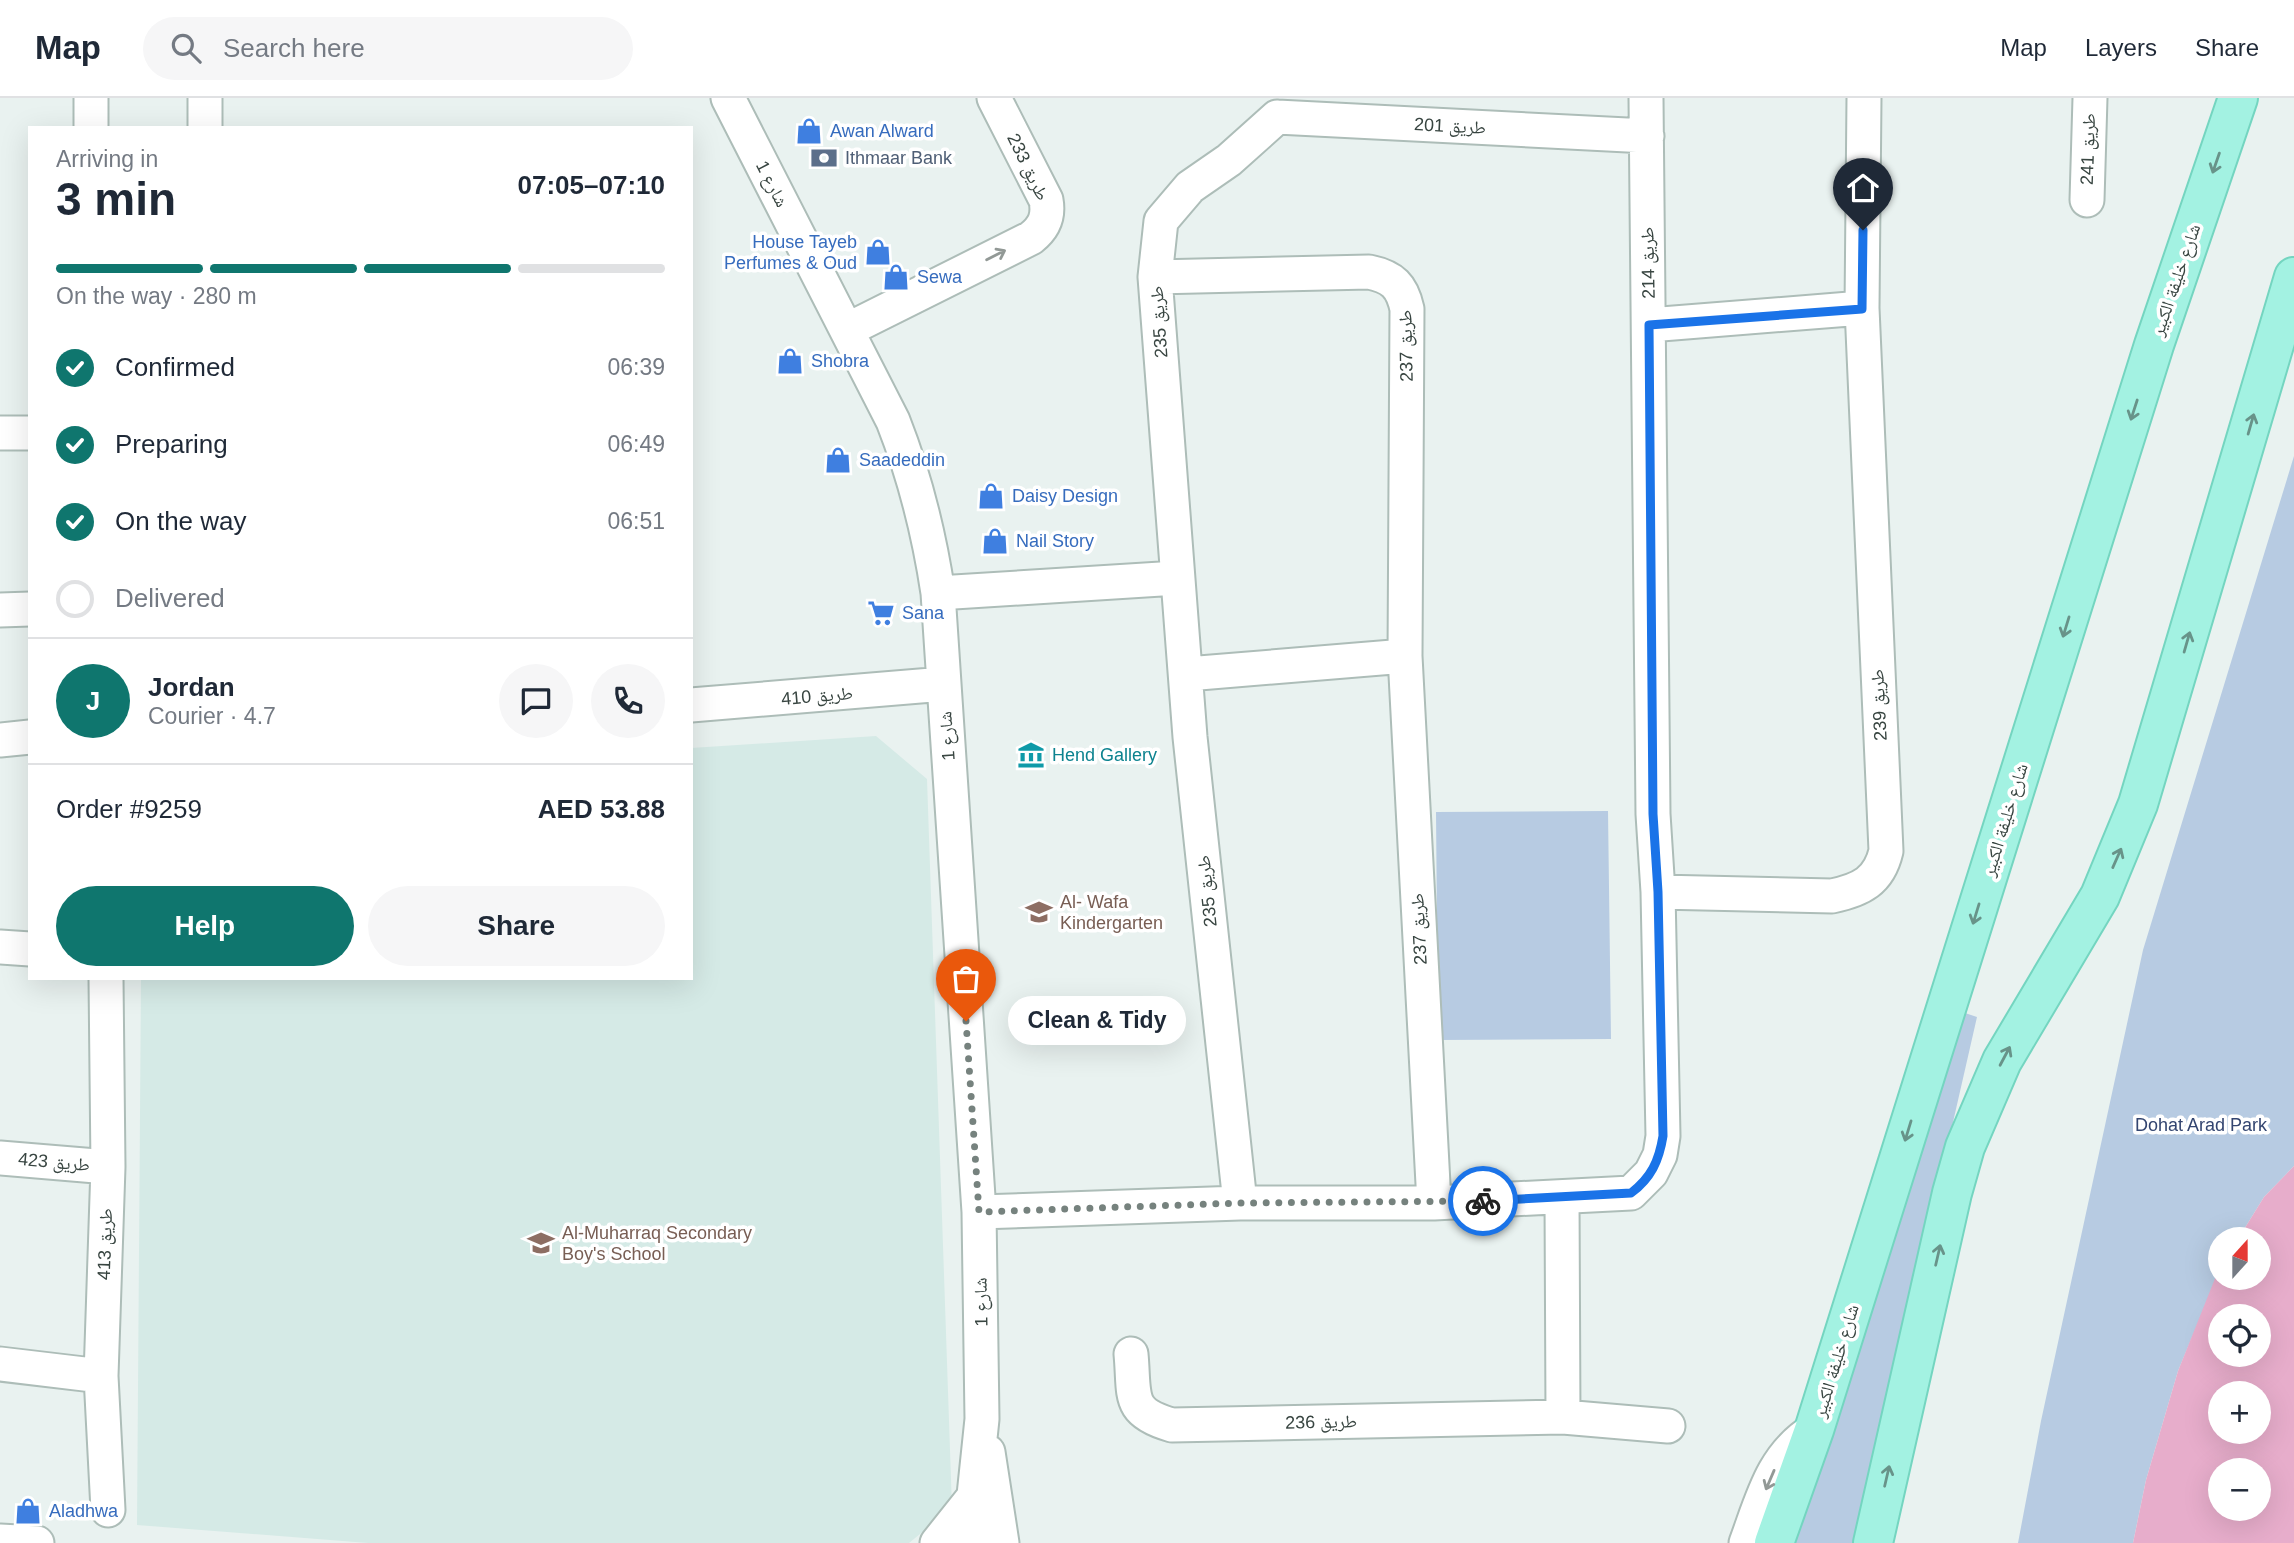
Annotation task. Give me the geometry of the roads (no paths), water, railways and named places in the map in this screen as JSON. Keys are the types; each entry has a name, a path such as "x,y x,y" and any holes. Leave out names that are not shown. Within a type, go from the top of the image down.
{"main road":[{"name":"شارع خليفة الكبير","path":"1774,1543 1814,1430 2154,345 2238,98"},
{"path":"1872,1543 1952,1193 1965,1147 2002,1061 2100,896 2138,804 2294,277"}],"street":[{"path":"91,98 91,126"},
{"path":"205,98 205,126"},
{"name":"شارع 1","path":"728,98 847,330 906,453 930,537 938,593 979,1212 982,1419 991,1518 969,1543"},
{"name":"طريق 233","path":"847,330 1031,238 1044,226 1047,217 1046,200 993,98"},
{"name":"طريق 214","path":"979,1212 1240,1203 1434,1202 1562,1197 1631,1193 1644,1183 1660,1155 1663,1136 1658,892 1653,814 1646,98"},
{"name":"طريق 239","path":"1658,892 1832,896 1855,891 1872,881 1882,867 1886,851 1862,309 1864,98"},
{"name":"طريق 241","path":"2087,200 2090,98"},
{"name":"طريق 201","path":"1270,107 1647,136"},
{"name":"طريق 235","path":"1240,1203 1190,737 1156,277 1161,221 1190,187 1229,160 1270,107"},
{"name":"طريق 237","path":"1156,277 1369,272 1386,275 1403,290 1407,309 1405,656 1434,1202"},
{"path":"1649,325 1862,309"},
{"path":"0,433 28,433"},
{"path":"938,593 1177,578"},
{"path":"0,610 28,609"},
{"path":"1187,674 1405,656"},
{"name":"طريق 410","path":"693,705 944,684"},
{"path":"0,740 28,737"},
{"path":"0,947 28,950"},
{"name":"طريق 413","path":"106,980 107,1167 101,1376 108,1510"},
{"name":"طريق 423","path":"0,1158 107,1167"},
{"path":"1562,1197 1563,1417"},
{"name":"طريق 236","path":"1131,1354 1135,1403 1148,1418 1172,1425 1563,1417 1668,1426"},
{"path":"0,1364 101,1376"},
{"path":"1746,1543 1775,1468 1794,1444 1814,1430"},
{"path":"937,1543 991,1518 1020,1543"},
{"path":"0,1541 37,1543"}],"place":[{"name":"Awan Alward","path":"809,131"},
{"name":"Ithmaar Bank","path":"824,158"},
{"name":"House Tayeb Perfumes & Oud","path":"878,252"},
{"name":"Sewa","path":"896,277"},
{"name":"Shobra","path":"790,361"},
{"name":"Saadeddin","path":"838,460"},
{"name":"Daisy Design","path":"991,496"},
{"name":"Nail Story","path":"995,541"},
{"name":"Sana","path":"881,613"},
{"name":"Hend Gallery","path":"1031,755"},
{"name":"Al- Wafa Kindergarten","path":"1039,912"},
{"name":"Clean & Tidy","path":"966,1021"},
{"name":"Al-Muharraq Secondary Boy's School","path":"541,1243"},
{"name":"Aladhwa","path":"28,1511"}],"park label":[{"name":"Dohat Arad Park","path":"2201,1125"}]}
